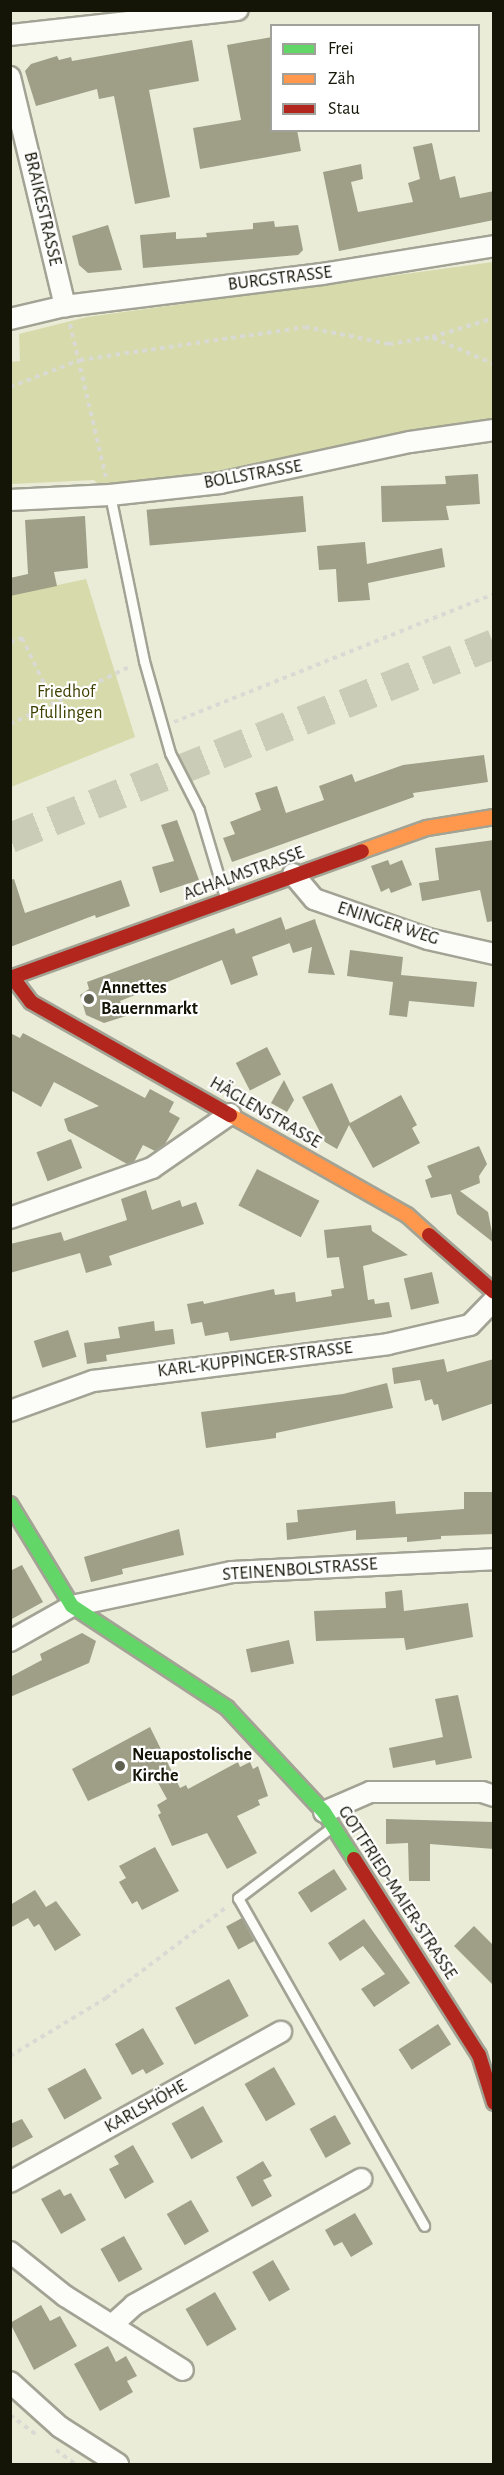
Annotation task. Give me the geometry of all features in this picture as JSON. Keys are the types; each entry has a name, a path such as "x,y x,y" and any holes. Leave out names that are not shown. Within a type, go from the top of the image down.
{"street":[{"path":"10,35 238,10"},
{"name":"BRAIKESTRASSE","path":"10,77 65,306"},
{"name":"BURGSTRASSE","path":"10,319 65,306 322,274 494,246"},
{"name":"BOLLSTRASSE","path":"10,500 110,495 248,479 410,442 494,430"},
{"name":"ACHALMSTRASSE","path":"12,978 293,874 427,828 494,817"},
{"name":"ENINGER WEG","path":"293,874 314,899 428,939 494,954"},
{"name":"HÄGLENSTRASSE","path":"12,978 31,1002 407,1215 494,1292"},
{"path":"10,1218 152,1168 230,1114"},
{"name":"KARL-KUPPINGER-STRASSE","path":"10,1411 93,1381 388,1344 470,1324 494,1300"},
{"name":"GOTTFRIED-MAIER-STRASSE","path":"10,1504 72,1606 227,1708 329,1819 479,2055 494,2103"},
{"name":"STEINENBOLSTRASSE","path":"10,1641 72,1606 232,1572 494,1559"},
{"path":"329,1819 370,1792 482,1792 494,1796"},
{"name":"KARLSHÖHE","path":"10,2182 281,2032"},
{"path":"112,2325 134,2305 361,2179"},
{"path":"14,2263 183,2370"},
{"path":"10,2382 60,2427 118,2464"}],"lane":[{"path":"110,495 144,660 176,770 188,784 212,848 226,899"},
{"path":"329,1819 238,1898 424,2226"}],"path":[{"path":"65,306 80,360 110,495"},
{"path":"10,387 80,360 305,327 388,344 432,337 494,318"},
{"path":"432,337 494,364"},
{"path":"164,727 494,594"},
{"path":"10,642 22,638 54,704"},
{"path":"10,724 144,660"},
{"path":"10,2056 106,1998 238,1898"}],"green space":[{"path":"493,262 493,430 110,495 94,480 11,484 10,362 20,361 19,334 87,317"},
{"name":"Friedhof Pfullingen","path":"86,579 135,737 11,787 11,595"}],"building":[{"path":"270,37 270,132 297,132 301,151 200,169 193,128 241,120 227,45"},
{"path":"192,40 199,81 149,90 170,197 135,204 114,96 99,99 97,89 36,106 25,71 31,64 57,56 59,60 71,57 72,61"},
{"path":"432,143 440,180 455,176 460,198 494,191 494,220 339,251 323,172 361,164 363,179 351,182 358,212 413,202 408,183 420,179 413,147"},
{"path":"274,221 275,227 298,225 303,250 298,255 143,268 140,235 176,232 176,239 207,237 206,233 253,229 253,223"},
{"path":"108,225 122,270 88,273 79,265 72,236"},
{"path":"478,474 480,504 446,506 449,520 382,522 381,486 446,484 445,476"},
{"path":"303,496 306,532 150,546 147,510"},
{"path":"85,516 88,568 54,572 57,586 10,596 10,578 28,574 25,520"},
{"path":"365,542 367,564 442,548 445,567 368,583 370,600 338,602 336,569 319,570 317,546"},
{"path":"484,755 488,782 413,793 414,797 232,862 223,838 235,834 230,822 261,810 255,793 277,786 286,813 324,800 319,786 352,774 355,782 403,765"},
{"path":"177,820 199,880 160,893 152,867 174,861 161,825"},
{"path":"494,840 494,921 487,922 480,890 422,901 419,883 439,880 435,848"},
{"path":"388,860 390,865 402,860 412,885 391,893 389,888 381,892 371,866"},
{"path":"14,879 25,913 121,880 130,906 96,918 95,915 10,947 10,880"},
{"path":"281,917 290,943 252,957 258,975 231,985 222,960 120,1001 126,1016 104,1023 86,1015 80,995 89,989 87,982 234,928 236,934"},
{"path":"315,919 335,975 308,973 312,947 293,953 285,930"},
{"path":"350,950 403,957 401,975 477,982 474,1007 409,1001 407,1017 389,1015 393,982 347,976"},
{"path":"10,1033 20,1038 23,1033 145,1098 150,1089 174,1102 169,1112 180,1118 165,1144 155,1151 143,1145 134,1162 127,1164 68,1131 64,1119 99,1106 54,1082 41,1107 10,1090"},
{"path":"267,1047 281,1075 250,1091 236,1063"},
{"path":"284,1080 294,1100 287,1112 271,1103"},
{"path":"332,1083 350,1123 401,1095 417,1125 412,1128 420,1143 373,1168 349,1125 337,1149 325,1142 302,1097"},
{"path":"71,1139 82,1168 48,1181 36,1152"},
{"path":"479,1146 487,1164 479,1176 480,1183 460,1191 488,1212 494,1243 457,1214 451,1194 431,1198 425,1180 432,1177 427,1166"},
{"path":"257,1169 319,1201 301,1237 238,1206"},
{"path":"146,1190 152,1210 180,1200 182,1207 196,1202 204,1224 109,1256 112,1265 86,1273 80,1253 10,1273 10,1244 61,1232 64,1241 127,1220 121,1199"},
{"path":"371,1225 372,1231 408,1255 363,1266 368,1300 374,1299 375,1304 389,1302 392,1317 230,1341 228,1332 205,1336 202,1322 191,1324 187,1304 203,1301 204,1304 274,1289 275,1295 295,1292 296,1302 332,1296 331,1290 344,1288 339,1257 327,1258 324,1230"},
{"path":"432,1272 439,1303 411,1310 404,1279"},
{"path":"154,1321 155,1331 173,1329 175,1344 106,1355 107,1361 87,1364 84,1343 120,1338 118,1327"},
{"path":"68,1330 77,1357 42,1368 34,1341"},
{"path":"444,1359 447,1372 494,1359 494,1403 442,1421 438,1404 434,1405 432,1399 425,1401 420,1380 394,1384 392,1368"},
{"path":"387,1383 393,1408 276,1433 276,1438 206,1448 201,1412 343,1394"},
{"path":"464,1492 494,1492 494,1534 441,1536 441,1539 407,1542 407,1537 356,1540 356,1530 287,1540 286,1523 298,1522 297,1510 395,1501 396,1514 464,1509"},
{"path":"179,1529 184,1555 122,1569 123,1574 91,1582 84,1557"},
{"path":"22,1565 43,1602 10,1620 10,1571"},
{"path":"402,1590 404,1611 468,1603 473,1637 406,1650 404,1638 316,1641 314,1611 386,1608 385,1592"},
{"path":"82,1633 96,1641 89,1663 10,1697 10,1677 42,1660 40,1654"},
{"path":"289,1640 294,1663 251,1673 246,1649"},
{"path":"458,1695 472,1758 436,1765 435,1760 393,1768 389,1748 443,1737 435,1699"},
{"path":"150,1727 180,1788 186,1785 188,1789 238,1762 240,1767 250,1762 253,1769 258,1766 268,1796 258,1800 260,1805 237,1816 257,1853 227,1869 207,1833 172,1846 158,1815 161,1813 157,1805 167,1799 152,1772 88,1801 72,1769"},
{"path":"386,1819 494,1822 494,1849 430,1844 430,1881 409,1881 408,1843 386,1844"},
{"path":"155,1847 179,1891 142,1910 137,1901 132,1904 119,1882 126,1878 119,1866"},
{"path":"334,1869 347,1889 311,1913 298,1892"},
{"path":"35,1890 46,1907 56,1901 81,1935 55,1951 39,1924 34,1927 28,1918 10,1928 10,1905"},
{"path":"242,1918 254,1941 238,1949 226,1926"},
{"path":"364,1919 410,1983 374,2007 361,1989 385,1974 363,1946 340,1961 328,1943"},
{"path":"474,1926 494,1946 494,1986 454,1946"},
{"path":"229,1979 249,2016 195,2045 175,2008"},
{"path":"438,2024 451,2044 412,2070 399,2050"},
{"path":"143,2028 164,2064 146,2074 143,2069 132,2075 115,2044"},
{"path":"274,2067 296,2104 266,2121 245,2084"},
{"path":"85,2068 102,2099 64,2119 47,2089"},
{"path":"203,2106 223,2142 191,2159 172,2123"},
{"path":"335,2115 351,2144 326,2158 310,2129"},
{"path":"22,2119 33,2137 10,2149 10,2124"},
{"path":"133,2145 154,2182 125,2199 109,2169 119,2164 114,2156"},
{"path":"263,2161 272,2176 263,2180 272,2196 252,2207 236,2177"},
{"path":"60,2189 64,2196 71,2193 86,2220 61,2234 41,2199"},
{"path":"191,2200 209,2231 185,2245 167,2214"},
{"path":"355,2213 373,2244 351,2257 342,2242 334,2246 325,2230"},
{"path":"124,2236 142,2269 119,2282 100,2249"},
{"path":"273,2260 290,2289 269,2301 252,2272"},
{"path":"215,2292 236,2329 207,2346 186,2309"},
{"path":"41,2305 50,2321 60,2316 77,2346 34,2370 10,2323"},
{"path":"108,2346 116,2362 126,2356 137,2376 127,2381 133,2392 100,2411 74,2364"}],"tunnel":[{"path":"10,838 494,644"}],"traffic: fast":[{"path":"10,1504 72,1606 227,1708 324,1812 354,1859"}],"traffic: slow":[{"path":"362,851 427,828 494,817"},
{"path":"230,1115 407,1215 429,1235"}],"traffic: jam":[{"path":"10,978 362,851"},
{"path":"13,978 31,1002 230,1115"},
{"path":"429,1235 494,1292"},
{"path":"354,1859 479,2055 494,2103"}],"place":[{"name":"Annettes Bauernmarkt","path":"89,999"},
{"name":"Neuapostolische Kirche","path":"120,1766"}]}
